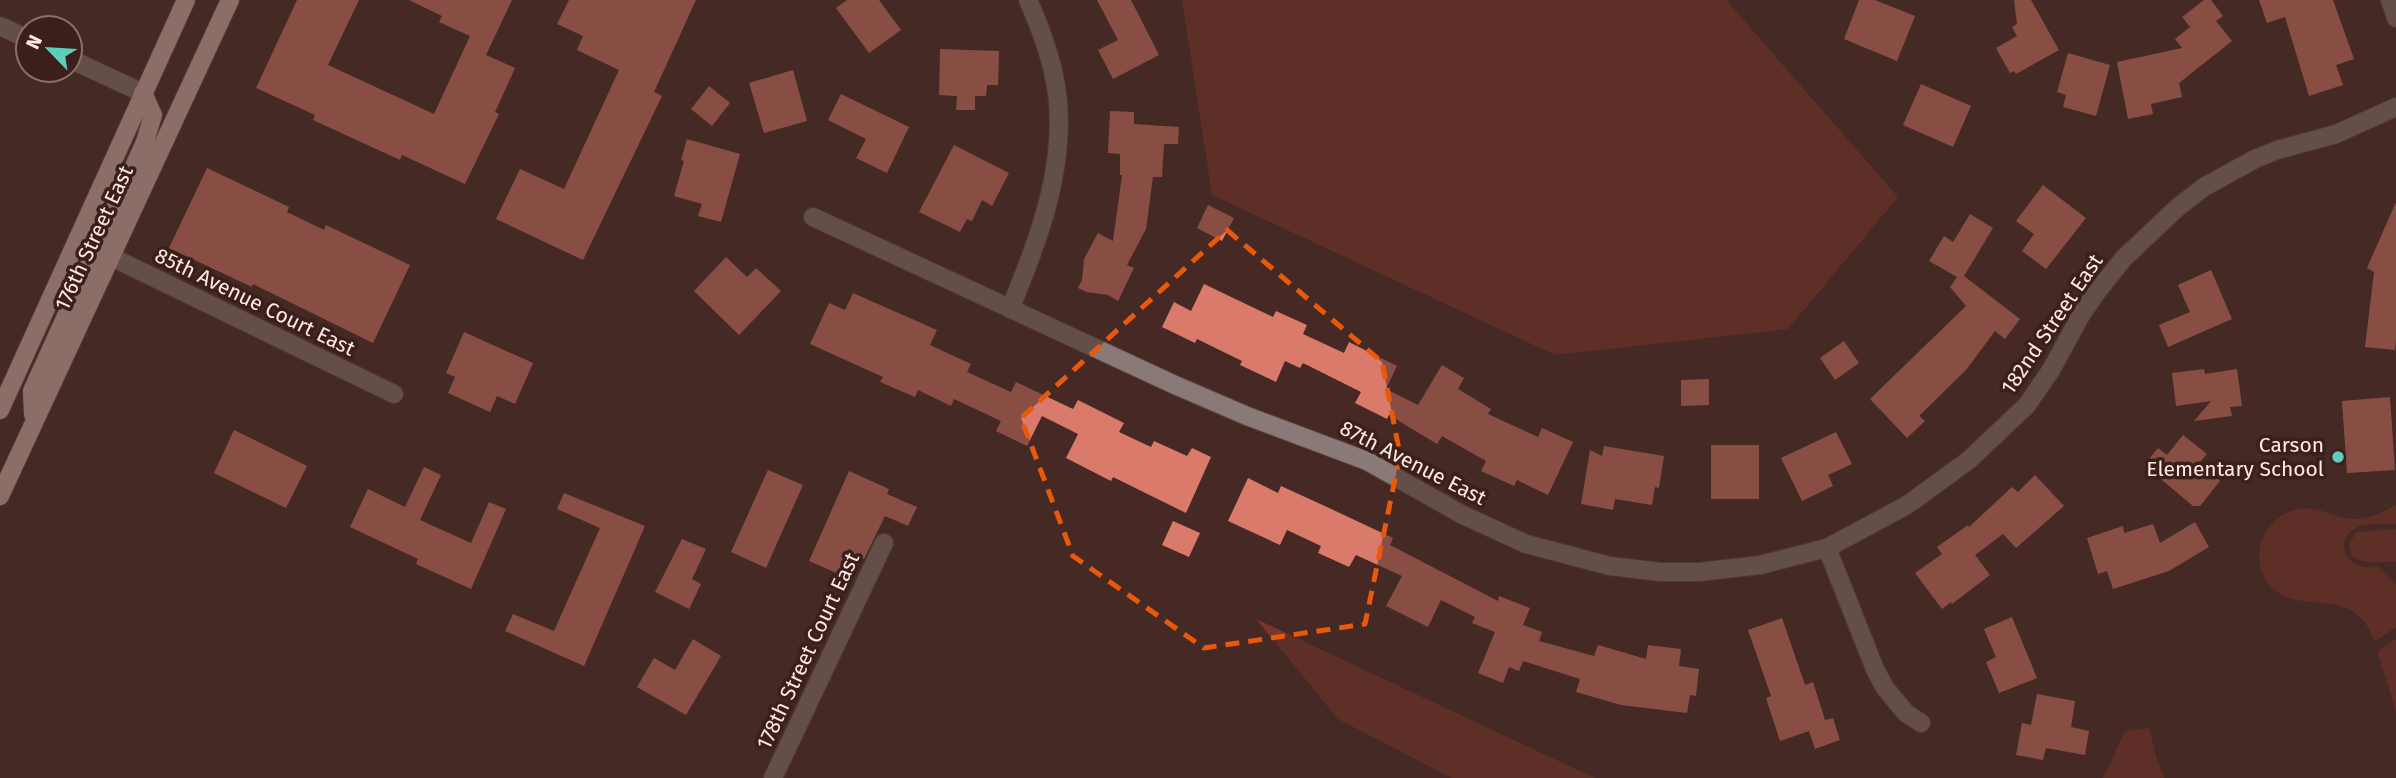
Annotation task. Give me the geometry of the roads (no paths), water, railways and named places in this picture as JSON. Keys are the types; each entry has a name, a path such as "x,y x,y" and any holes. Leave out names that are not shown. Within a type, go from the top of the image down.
{"main road":[{"name":"176th Street East","path":"0,410 186,0"},
{"name":"176th Street East","path":"0,496 103,253 230,0"},
{"path":"103,253 153,115 143,93"}],"street":[{"path":"1010,309 1036,248 1051,191 1059,128 1056,83 1044,36 1028,0"},
{"path":"2390,0 2396,18"},
{"path":"84,66 143,93"},
{"name":"182nd Street East","path":"1827,548 1907,505 1969,460 2009,424 2038,390 2096,293 2150,232 2186,201 2225,174 2255,159 2277,150 2336,134 2396,107"},
{"name":"87th Avenue East","path":"813,217 1199,395 1367,461 1490,528 1526,544 1609,566 1661,572 1699,572 1760,565 1827,548"},
{"name":"85th Avenue Court East","path":"103,253 394,394"},
{"name":"178th Street Court East","path":"773,778 884,543"},
{"path":"1827,548 1874,669 1885,688 1906,713 1921,723"}],"place":[{"name":"Carson Elementary School","path":"2338,457"}]}
